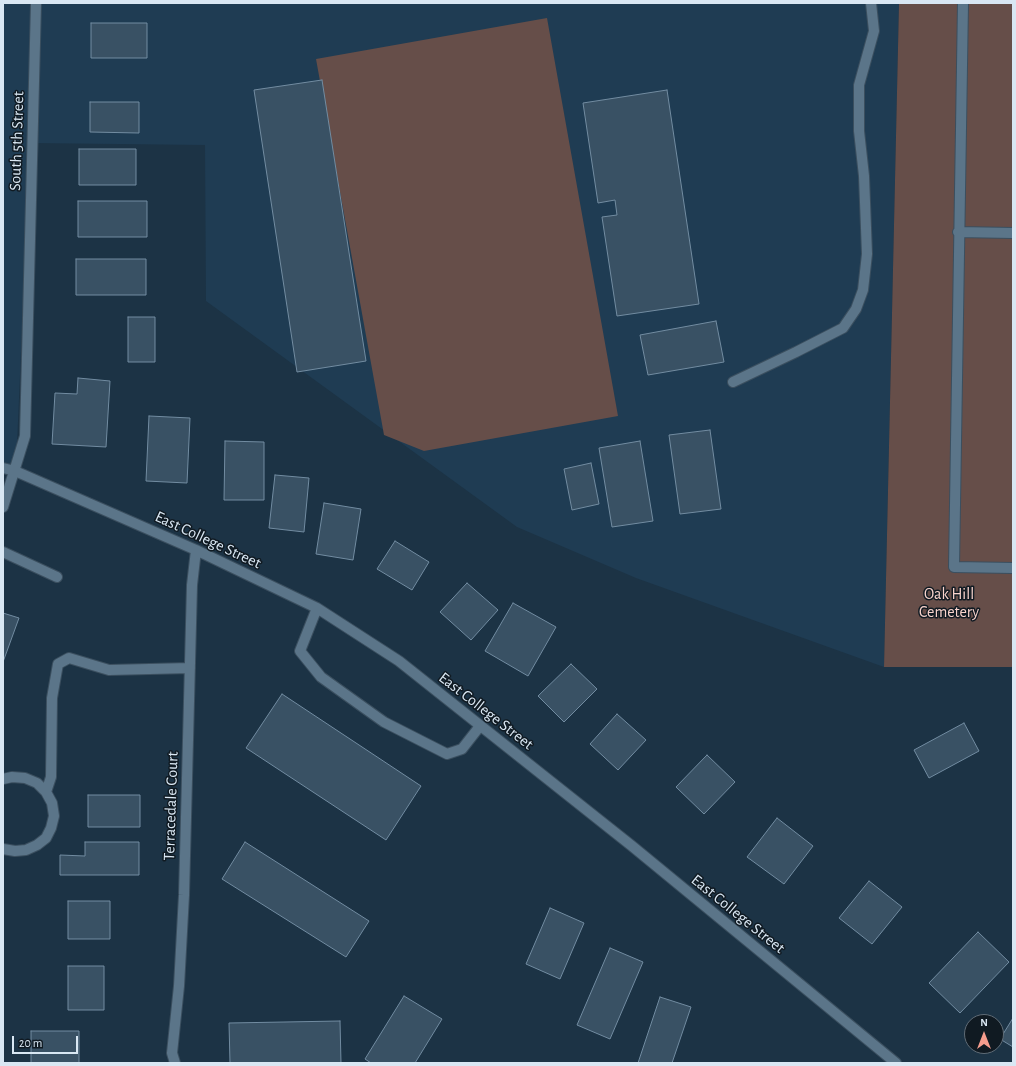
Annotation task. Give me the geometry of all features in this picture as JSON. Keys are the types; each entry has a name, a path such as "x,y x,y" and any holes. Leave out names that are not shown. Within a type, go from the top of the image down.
{"street":[{"name":"South 5th Street","path":"3,507 25,436 36,3"},
{"path":"733,382 842,328 856,309 863,290 867,254 864,176 859,131 859,85 874,31 871,3"},
{"path":"963,3 958,232 954,567 1013,568"},
{"path":"958,232 1013,233"},
{"name":"East College Street","path":"3,468 15,471 196,550 317,608 399,661 626,842 896,1063"},
{"name":"Terracedale Court","path":"174,1058 184,896 192,585 196,550"},
{"path":"3,552 57,577"},
{"path":"317,608 300,651 321,677 384,722 446,754 462,749 480,726"},
{"path":"46,792 51,777 52,698 58,664 70,658 109,670 190,668"},
{"path":"3,780 12,777 25,778 37,783 46,792 52,803 54,816 52,828 46,838 37,845 26,850 14,852 3,849"},
{"path":"166,1063 174,1058"}],"shaded area":[{"path":"3,3 899,3 884,667 636,578 517,527 206,301 205,145 30,143 16,468 3,468"}],"green space":[{"name":"Oak Hill Cemetery","path":"899,3 1013,3 1013,667 884,667"},
{"path":"547,18 618,416 424,451 384,435 316,59"}],"building":[{"path":"91,23 147,23 147,58 91,58"},
{"path":"322,80 366,361 297,372 254,90"},
{"path":"667,90 699,304 617,316 602,217 617,215 615,200 598,203 583,103"},
{"path":"90,102 139,102 139,133 90,132"},
{"path":"79,149 136,149 136,185 79,185"},
{"path":"78,201 147,201 147,237 78,237"},
{"path":"76,259 146,259 146,295 76,295"},
{"path":"128,317 155,317 155,362 128,362"},
{"path":"716,321 724,362 648,375 640,335"},
{"path":"78,378 110,381 106,447 52,444 55,393 77,394"},
{"path":"149,416 190,418 187,483 146,481"},
{"path":"710,430 721,509 680,514 669,435"},
{"path":"225,441 264,442 264,500 224,500"},
{"path":"640,441 653,521 612,527 599,448"},
{"path":"591,463 599,504 572,510 564,469"},
{"path":"275,475 309,478 304,532 269,528"},
{"path":"324,503 361,509 353,560 316,554"},
{"path":"395,541 429,562 412,590 377,569"},
{"path":"467,583 498,610 471,640 440,612"},
{"path":"513,603 556,627 528,676 485,651"},
{"path":"3,613 19,618 3,662"},
{"path":"571,664 597,689 564,722 538,696"},
{"path":"282,694 421,786 386,840 246,748"},
{"path":"617,714 646,740 618,770 590,744"},
{"path":"964,723 979,751 929,778 914,750"},
{"path":"707,755 735,782 704,814 676,787"},
{"path":"88,795 140,795 140,827 88,827"},
{"path":"777,818 813,846 784,884 747,857"},
{"path":"85,842 139,842 139,875 60,875 60,855 85,856"},
{"path":"245,842 369,921 346,957 222,879"},
{"path":"869,881 902,907 872,944 839,918"},
{"path":"68,901 110,901 110,939 68,939"},
{"path":"550,908 584,923 560,979 526,964"},
{"path":"978,932 1009,962 960,1013 929,983"},
{"path":"610,948 643,962 610,1039 577,1025"},
{"path":"68,966 104,966 104,1010 68,1010"},
{"path":"404,996 442,1019 415,1063 371,1063 365,1059"},
{"path":"660,997 691,1007 672,1063 638,1063"},
{"path":"1013,1018 1013,1047 1004,1041 1004,1033"},
{"path":"340,1021 341,1063 230,1063 229,1023"},
{"path":"31,1031 79,1031 79,1063 31,1063"}]}
